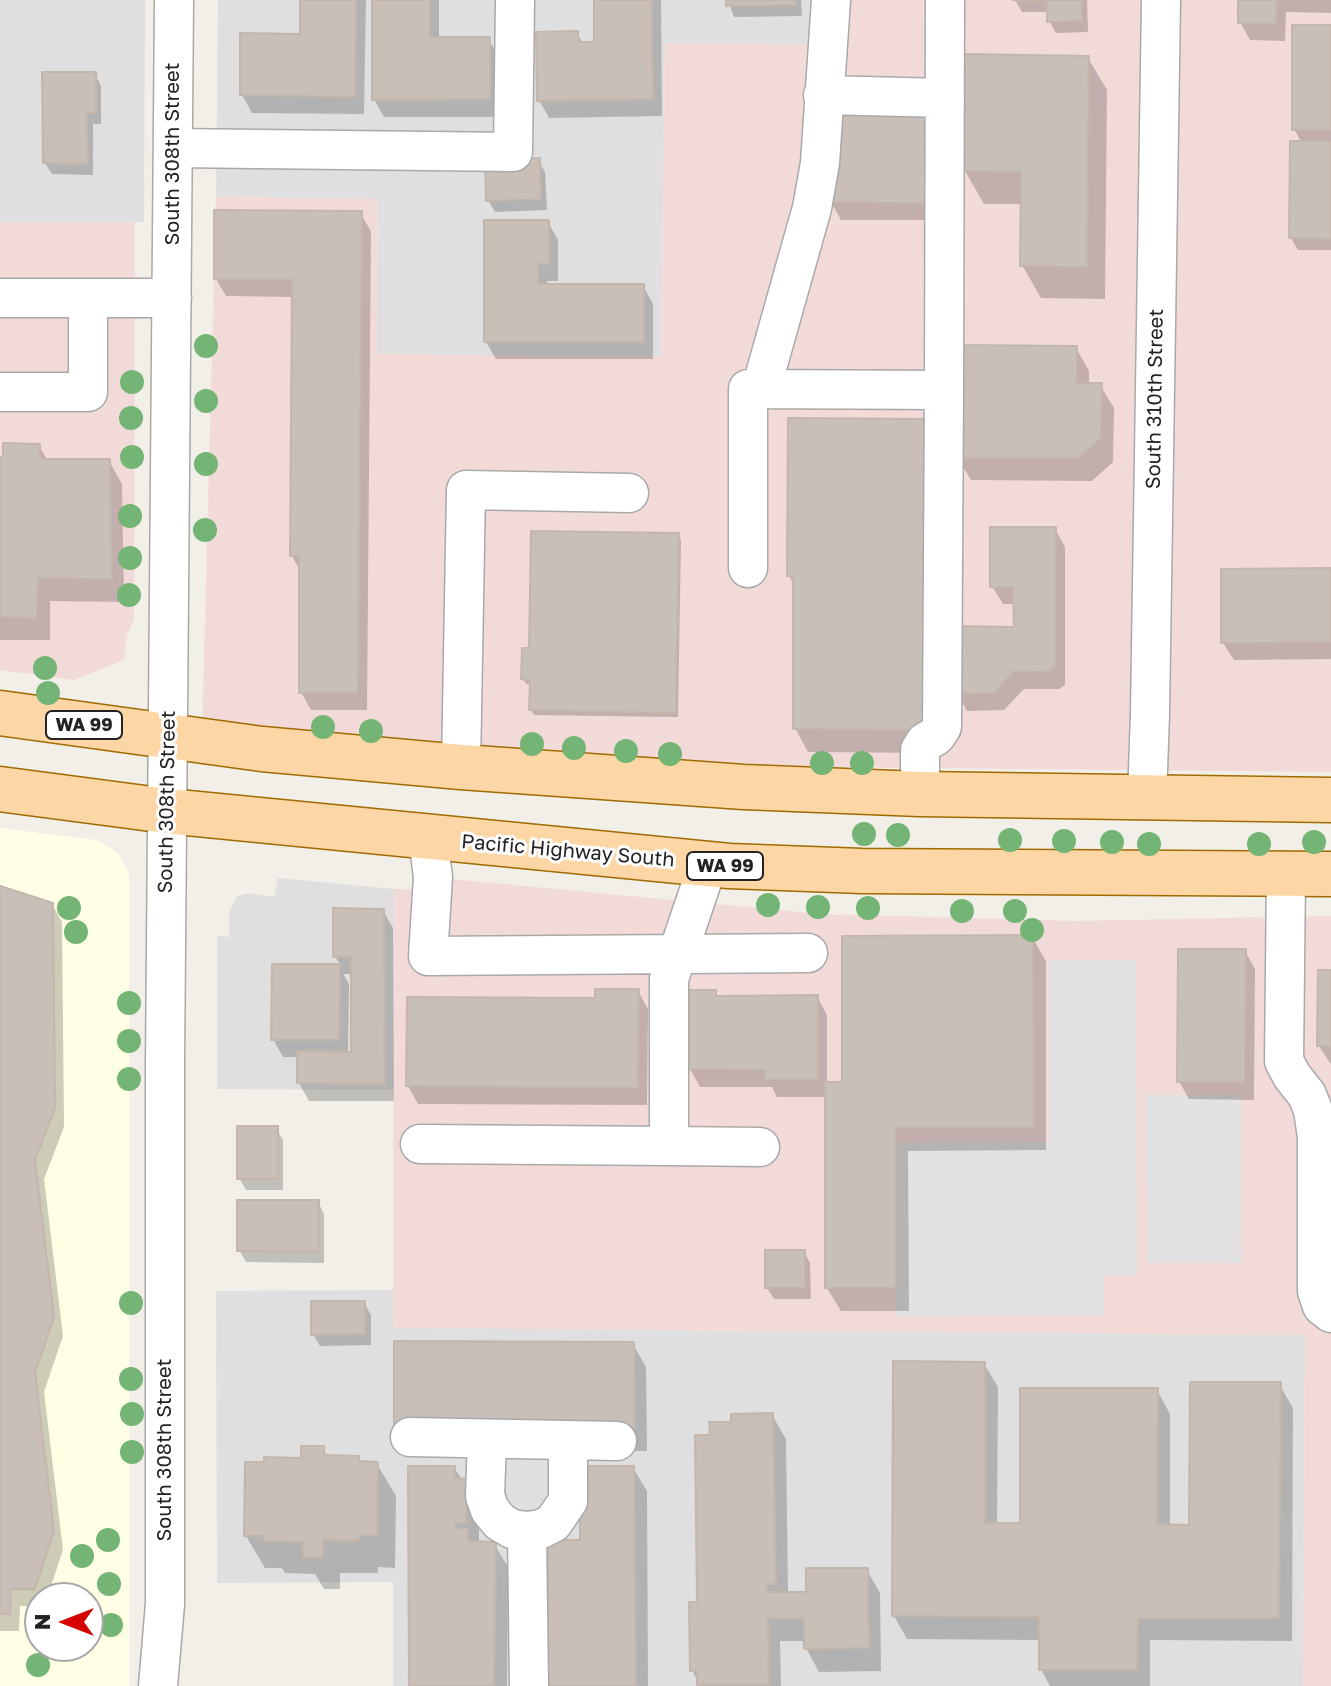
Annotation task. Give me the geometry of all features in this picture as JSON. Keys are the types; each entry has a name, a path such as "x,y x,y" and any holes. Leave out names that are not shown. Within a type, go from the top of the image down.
{"main road":[{"name":"WA 99","path":"0,713 262,749 744,787 920,794 1331,800"},
{"name":"Pacific Highway South","path":"0,789 167,811 708,864 862,871 1331,874"}],"street":[{"name":"South 308th Street","path":"158,1686 165,1604 167,736 174,0"},
{"path":"173,148 513,152 515,0"},
{"path":"761,389 812,208 820,163 831,0"},
{"path":"920,794 920,750 942,727 945,0"},
{"name":"South 310th Street","path":"1147,798 1161,0"},
{"path":"823,95 945,98"},
{"path":"0,298 172,298"},
{"path":"0,392 88,392 88,298"},
{"path":"748,568 748,389 944,390"},
{"path":"461,767 466,490 629,493"},
{"path":"428,838 433,877 428,956 808,953"},
{"path":"669,1146 669,979 708,864"},
{"path":"1286,874 1284,1055 1286,1067 1310,1102 1315,1122 1317,1291 1322,1306 1331,1313"},
{"path":"420,1144 760,1147"},
{"path":"410,1437 617,1441"},
{"path":"487,1439 485,1496 490,1510 500,1522 512,1529 527,1531 553,1523 568,1501 568,1440"},
{"path":"527,1531 529,1686"},
{"name":"South 308th Street","path":"165,1604 175,1686"}],"shaded area":[{"path":"0,0 145,0 144,222 0,222"},
{"path":"218,0 817,0 816,44 665,43 661,357 376,354 378,199 216,197"},
{"path":"817,0 1331,0 1331,772 816,767 202,736 216,197 378,199 377,354 661,356 665,43 816,44"},
{"path":"0,222 135,222 134,619 127,635 124,660 74,680 0,670"},
{"path":"0,828 96,840 118,853 129,874 129,1686 0,1686"},
{"path":"278,878 394,889 395,1090 217,1089 217,936 229,937 229,912 237,896 250,893 274,897"},
{"path":"450,879 822,914 1075,921 1331,916 1331,1686 1303,1686 1305,1335 393,1328 394,889 450,890"},
{"path":"1049,960 1136,960 1137,1275 1104,1275 1104,1315 896,1316 896,1143 1050,1142"},
{"path":"1146,1095 1241,1095 1242,1263 1147,1263"},
{"path":"393,1290 393,1328 1305,1335 1303,1686 393,1686 393,1582 217,1583 216,1291"}],"building":[{"path":"300,0 356,0 355,97 240,95 240,33 300,34"},
{"path":"372,0 430,0 430,37 490,37 490,99 372,100"},
{"path":"594,0 652,0 653,99 537,101 536,32 578,31 578,42 594,42"},
{"path":"726,0 796,0 796,5 726,6"},
{"path":"1013,0 1082,0 1082,21 1047,22 1047,1"},
{"path":"1238,0 1277,0 1276,24 1238,23"},
{"path":"1292,25 1331,25 1331,130 1292,130"},
{"path":"965,54 1089,56 1087,267 1020,266 1021,172 963,171"},
{"path":"42,72 96,72 96,113 87,113 88,164 43,163"},
{"path":"829,106 930,107 929,203 829,202"},
{"path":"1290,141 1331,141 1331,239 1289,238"},
{"path":"540,158 541,199 486,201 485,160"},
{"path":"214,210 362,211 358,693 299,693 299,556 290,556 292,279 214,279"},
{"path":"484,220 549,220 549,264 538,264 538,284 644,284 644,342 484,342"},
{"path":"956,345 1077,346 1077,383 1102,383 1101,438 1079,458 955,458"},
{"path":"788,418 925,419 923,730 793,729 793,576 787,576"},
{"path":"3,443 40,444 40,459 110,459 112,579 38,578 37,618 0,617 0,457 3,457"},
{"path":"990,527 1056,527 1056,666 1049,672 1014,671 994,693 955,694 955,626 1014,627 1013,587 990,587"},
{"path":"531,531 679,533 676,713 529,710 530,680 521,679 522,648 529,648"},
{"path":"1331,568 1331,642 1221,643 1221,569"},
{"path":"0,886 53,903 55,1108 35,1160 54,1317 35,1373 54,1531 37,1582 24,1582 24,1589 11,1589 10,1614 0,1614"},
{"path":"333,908 384,909 385,1084 297,1083 297,1051 351,1052 351,957 333,957"},
{"path":"1033,935 1034,1127 896,1128 896,1288 825,1288 825,1082 842,1082 842,936"},
{"path":"1178,949 1246,949 1245,1082 1177,1082"},
{"path":"272,964 340,964 339,1040 271,1040"},
{"path":"1318,970 1331,970 1331,1046 1317,1046"},
{"path":"595,989 639,989 638,1088 406,1086 407,997 595,998"},
{"path":"680,990 716,990 716,996 818,995 818,1079 765,1079 765,1070 688,1069 688,1026 680,1026"},
{"path":"237,1126 278,1126 278,1179 237,1179"},
{"path":"237,1200 319,1200 319,1252 237,1251"},
{"path":"765,1250 805,1250 805,1288 765,1288"},
{"path":"311,1301 365,1301 365,1334 311,1335"},
{"path":"394,1341 634,1342 635,1428 394,1427"},
{"path":"893,1361 985,1362 985,1523 1020,1523 1020,1388 1158,1388 1157,1524 1189,1525 1190,1382 1281,1382 1279,1618 1138,1618 1137,1670 1039,1670 1039,1617 892,1616"},
{"path":"773,1413 776,1584 767,1584 767,1592 806,1592 806,1568 868,1568 869,1648 804,1649 804,1618 768,1618 769,1684 697,1685 697,1671 690,1671 689,1602 697,1602 695,1435 710,1435 709,1422 731,1422 731,1414"},
{"path":"301,1446 324,1446 324,1455 359,1456 359,1461 378,1462 377,1535 360,1535 359,1541 323,1540 323,1557 303,1557 303,1542 264,1541 264,1536 244,1536 245,1462 264,1462 264,1457 301,1458"},
{"path":"408,1466 455,1466 455,1478 466,1479 466,1523 455,1523 455,1529 468,1529 468,1541 496,1542 494,1686 409,1686"},
{"path":"588,1466 634,1466 636,1686 547,1686 548,1540 580,1540 580,1483 588,1483"}]}
